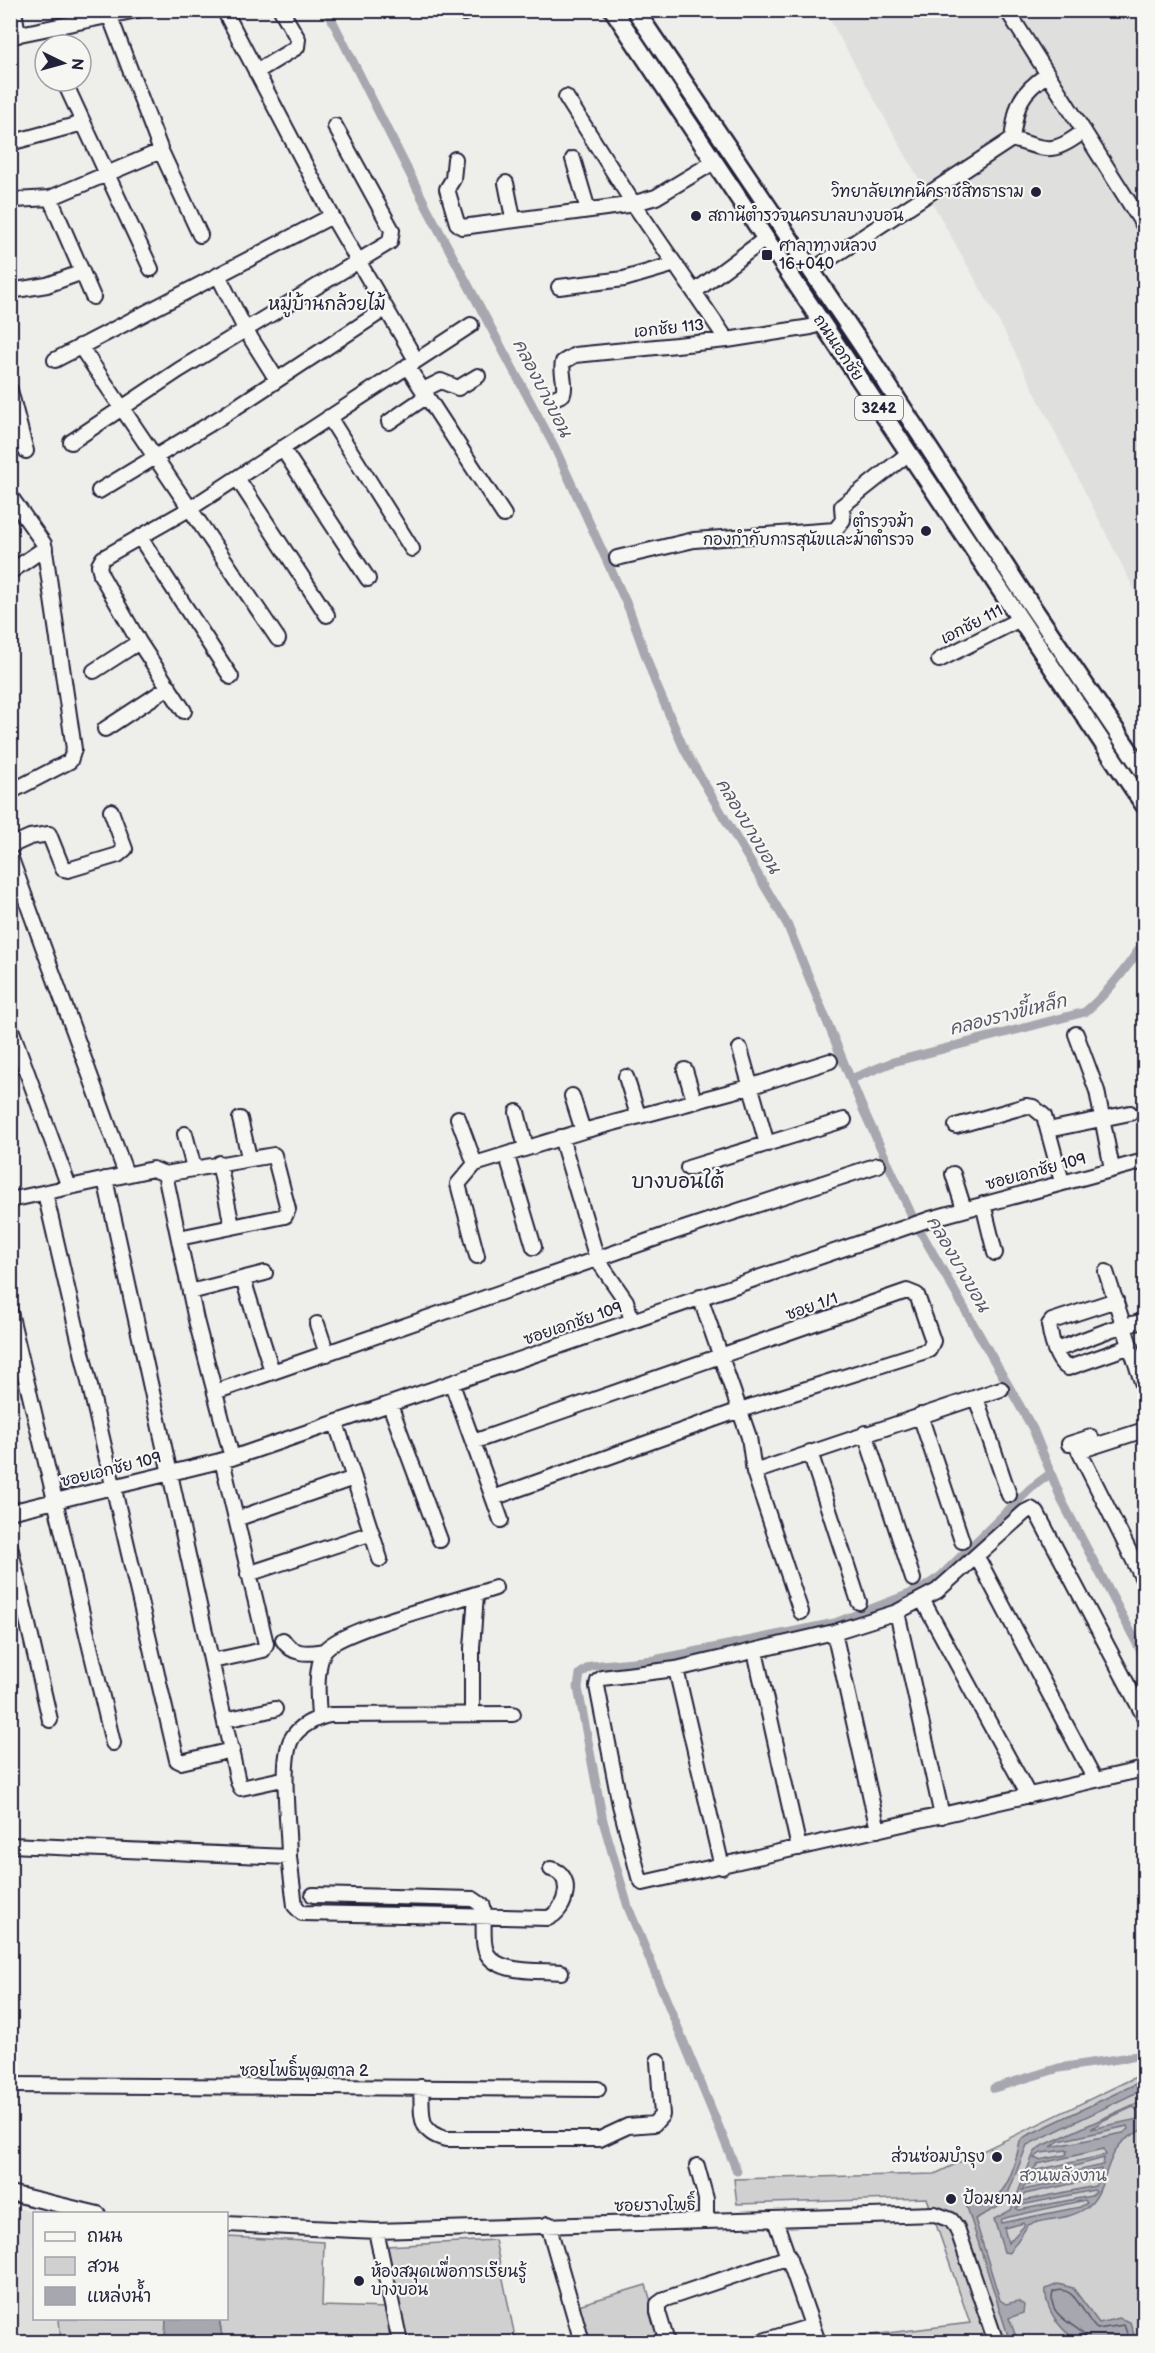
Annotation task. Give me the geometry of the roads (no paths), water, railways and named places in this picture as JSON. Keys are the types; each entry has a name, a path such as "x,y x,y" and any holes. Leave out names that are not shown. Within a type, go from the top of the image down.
{"main road":[{"name":"ถนนเอกชัย","path":"613,10 1144,805"},
{"name":"ถนนเอกชัย","path":"635,10 1144,771"}],"street":[{"path":"14,10 14,35 50,30 136,10"},
{"path":"224,10 332,216 385,309 425,393 504,515"},
{"path":"256,72 297,47 298,39 281,10"},
{"path":"1007,10 1144,226"},
{"path":"110,17 161,152 200,235"},
{"path":"1012,140 1016,109 1021,96 1048,74"},
{"path":"69,93 151,269"},
{"path":"567,97 633,203 728,340"},
{"path":"10,143 83,123"},
{"path":"71,442 246,328 390,242 392,231 335,126"},
{"path":"811,271 1012,140 1053,149 1065,146 1084,131"},
{"path":"15,200 50,198 161,152"},
{"path":"455,159 453,179 447,189 457,223 462,227 513,218 633,203 656,197 714,162"},
{"path":"573,159 588,210"},
{"path":"506,183 513,218"},
{"path":"50,198 80,273 93,297"},
{"path":"55,360 332,216"},
{"path":"694,292 765,239"},
{"path":"559,288 624,279 675,264"},
{"path":"10,291 47,285 80,273"},
{"path":"218,275 277,380"},
{"path":"99,491 155,455 218,419 385,309"},
{"name":"เอกชัย 113","path":"554,398 563,394 565,389 561,368 568,358 728,340 811,327 822,323"},
{"path":"184,711 139,642 101,574 99,565 103,558 141,539 191,508 471,325"},
{"path":"80,346 278,639"},
{"path":"389,422 441,381 458,387 478,376"},
{"path":"10,390 26,451"},
{"path":"329,417 412,549"},
{"path":"282,448 368,579"},
{"path":"617,558 708,538 835,530 843,520 842,506 909,453"},
{"path":"237,478 327,615"},
{"path":"10,496 39,534 45,548 74,756 70,761 10,792"},
{"path":"141,539 231,677"},
{"path":"10,572 45,548"},
{"name":"เอกชัย 111","path":"939,660 1020,619"},
{"path":"94,671 139,642"},
{"path":"105,729 169,687"},
{"path":"10,846 38,834 49,834 63,869 68,870 118,855 125,849 111,811"},
{"path":"10,856 126,1174"},
{"path":"10,1026 69,1187"},
{"path":"1076,1034 1091,1072 1112,1168"},
{"path":"740,1049 767,1144"},
{"path":"477,1256 458,1184 475,1164 638,1115 749,1087 830,1061"},
{"path":"685,1070 694,1100"},
{"path":"626,1077 638,1115"},
{"path":"572,1096 583,1131"},
{"path":"956,1126 1026,1106 1033,1107 1044,1116 1062,1182"},
{"path":"517,1112 526,1148"},
{"path":"1048,1130 1130,1113"},
{"path":"458,1118 475,1164"},
{"path":"240,1119 249,1157"},
{"path":"688,1168 844,1120"},
{"path":"185,1134 194,1168"},
{"path":"561,1137 597,1259 626,1300 632,1321"},
{"path":"11,1197 45,1193 153,1169 165,1174 249,1157 270,1154 276,1157 287,1213 179,1239"},
{"path":"507,1156 534,1247"},
{"name":"ซอยเอกชัย 109","path":"10,1512 227,1459 930,1219 1144,1161"},
{"path":"219,1163 232,1226"},
{"path":"215,1392 597,1259 878,1165"},
{"path":"165,1174 190,1292 215,1392 236,1519 265,1648 212,1661"},
{"path":"953,1174 964,1209"},
{"path":"105,1179 241,1788 278,1780"},
{"path":"45,1193 177,1760 181,1762 232,1750"},
{"path":"983,1204 995,1253"},
{"path":"1106,1272 1144,1388"},
{"path":"190,1292 265,1273"},
{"path":"243,1279 272,1371"},
{"name":"ซอย 1/1","path":"473,1442 913,1291 917,1295 933,1341 929,1350 740,1410"},
{"path":"700,1298 749,1437 754,1472 801,1612"},
{"path":"1116,1300 1052,1321 1049,1325 1056,1350 1062,1364 1068,1368 1131,1346"},
{"path":"10,1312 113,1743"},
{"path":"1056,1350 1144,1321"},
{"path":"317,1324 327,1354"},
{"path":"452,1384 501,1520"},
{"path":"754,1472 920,1414 1001,1389"},
{"path":"976,1398 1009,1495"},
{"path":"390,1405 440,1540"},
{"path":"493,1498 740,1410"},
{"path":"920,1414 963,1541"},
{"path":"1069,1444 1144,1421"},
{"path":"336,1423 380,1559"},
{"path":"1144,1430 1079,1450 1144,1581"},
{"path":"865,1433 913,1579"},
{"path":"810,1452 859,1602"},
{"path":"236,1519 354,1478"},
{"path":"1144,1716 1037,1513 1031,1509 1024,1512 977,1557 923,1600 897,1612 834,1632 755,1651 676,1669 602,1678 598,1681 620,1805 639,1877 643,1883 722,1867 1144,1769"},
{"path":"248,1574 372,1533"},
{"path":"10,1546 50,1720"},
{"path":"977,1557 1095,1780"},
{"path":"319,1718 318,1673 323,1652 333,1640 495,1588"},
{"path":"472,1714 472,1648 476,1595"},
{"path":"923,1600 1029,1796"},
{"path":"897,1612 942,1816"},
{"path":"834,1632 878,1830"},
{"path":"283,1640 293,1650 310,1654 323,1652"},
{"path":"755,1651 799,1848"},
{"path":"676,1669 722,1867"},
{"path":"225,1720 275,1709"},
{"path":"513,1714 330,1715 306,1725 291,1740 287,1775 289,1857 297,1911 325,1914 485,1918 554,1916 564,1900 566,1890 565,1879 560,1872 551,1869"},
{"path":"10,1845 289,1857"},
{"path":"294,1894 473,1899 483,1906 485,1949 495,1962 510,1967 561,1972"},
{"path":"313,1896 325,1914"},
{"path":"421,2087 423,2123 428,2132 435,2136 446,2139 600,2139 628,2126 654,2124 659,2121 662,2115 658,2061"},
{"name":"ซอยโพธิ์พุฒตาล 2","path":"10,2085 598,2089"},
{"path":"697,2166 706,2199 706,2221"},
{"path":"10,2193 90,2212"},
{"name":"ซอยรางโพธิ์","path":"228,2224 376,2230 943,2215 957,2228 996,2343"},
{"path":"775,2220 818,2343"},
{"path":"548,2224 582,2343"},
{"path":"376,2230 400,2343"},
{"path":"667,2343 658,2312 658,2304 665,2299 789,2258"},
{"path":"760,2343 812,2326"}],"water":[{"path":"1144,2080 1144,2089 1027,2145 1004,2204 975,2219 1000,2300 1006,2304 1018,2301 1024,2305 1023,2313 1009,2318 1018,2342 1010,2342 967,2207 979,2200 994,2197 1004,2188 1020,2141 1026,2136"},
{"path":"1137,2103 1144,2119 1144,2128 1124,2141 1113,2154 1097,2195 1086,2208 1072,2215 1028,2225 1009,2253 1004,2252 994,2219 1011,2210 1034,2153 1040,2147","holes":["1133,2107 1138,2111 1138,2119 1091,2129 1104,2120","1128,2126 1129,2129 1123,2133 1051,2147 1059,2141","1104,2149 1106,2155 1032,2171 1038,2164","1068,2150 1066,2155 1039,2160 1034,2158 1041,2153","1104,2158 1103,2165 1032,2181 1028,2179","1101,2169 1100,2175 1022,2190 1024,2186","1099,2178 1095,2186 1022,2201 1020,2199 1025,2194","1094,2190 1096,2192 1091,2196 1019,2210 1016,2208","1085,2200 1087,2203 1080,2207 1001,2223 1002,2219 1009,2217","1024,2223 1024,2226 1008,2243 1004,2228"]},
{"path":"1058,2284 1073,2288 1099,2323 1119,2318 1130,2322 1135,2338 1139,2342 1092,2343 1078,2340 1071,2335 1057,2322 1048,2306 1046,2289"},
{"path":"166,2320 219,2320 223,2342 165,2342"}],"waterway":[{"name":"คลองบางบอน","path":"327,10 426,206 554,446 629,609 655,682 685,751 787,924 862,1107 914,1220 1033,1429 1062,1501 1144,1657"},
{"name":"คลองรางขี้เหล็ก","path":"851,1079 893,1062 1085,1012 1117,979 1144,942"},
{"path":"737,2171 628,1907 603,1821 578,1688 580,1674 591,1666 654,1660 835,1623 920,1590 941,1576 1031,1488 1051,1473"},
{"path":"994,2088 1059,2068 1144,2055"}],"place":[{"name":"วิทยาลัยเทคนิคราชสิทธาราม","path":"1036,192"},
{"name":"สถานีตำรวจนครบาลบางบอน","path":"696,216"},
{"name":"ศาลาทางหลวง 16+040","path":"767,255"},
{"name":"ตำรวจม้า กองกำกับการสุนัขและม้าตำรวจ","path":"926,531"},
{"name":"ส่วนซ่อมบำรุง","path":"997,2157"},
{"name":"ป้อมยาม","path":"951,2199"},
{"name":"ห้องสมุดเพื่อการเรียนรู้ บางบอน","path":"359,2281"}],"district":[{"name":"หมู่บ้านกล้วยไม้","path":"327,304"},
{"name":"บางบอนใต้","path":"678,1182"}],"park label":[{"name":"สวนพลังงาน","path":"1063,2176"}]}
